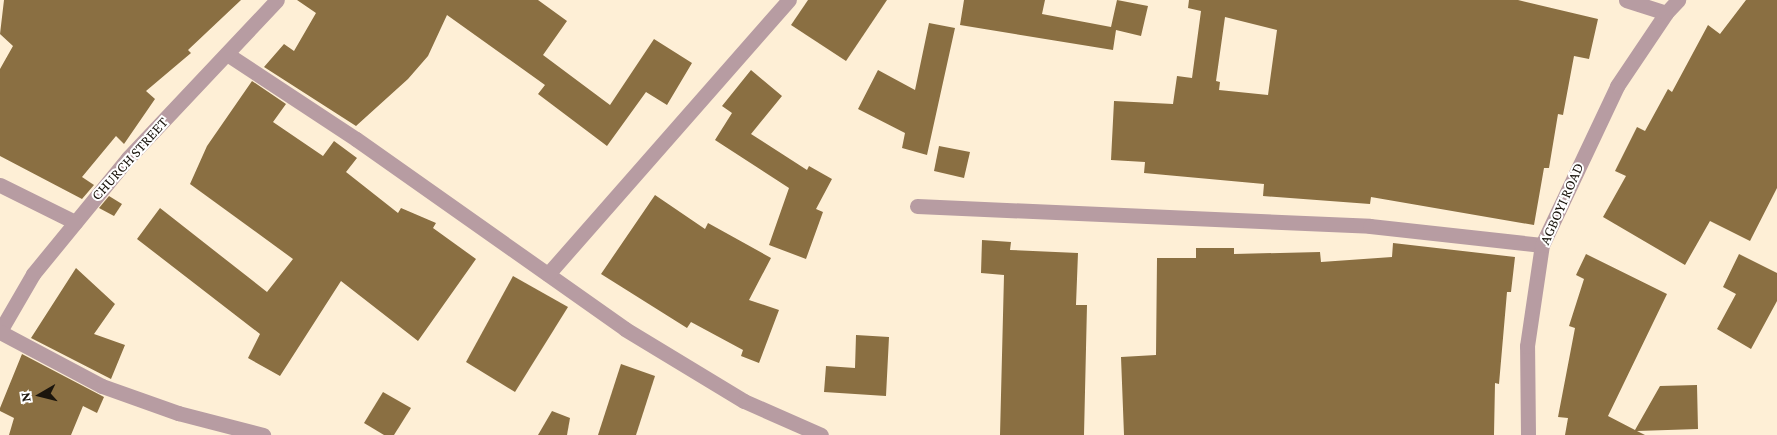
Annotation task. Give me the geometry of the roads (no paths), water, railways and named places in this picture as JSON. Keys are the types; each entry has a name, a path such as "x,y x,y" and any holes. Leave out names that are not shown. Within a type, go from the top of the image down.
{"street":[{"name":"CHURCH STREET","path":"0,332 33,274 128,158 277,0"},
{"path":"548,274 789,0"},
{"path":"1626,0 1666,12"},
{"name":"AGBOYI ROAD","path":"1528,435 1527,346 1542,244 1617,86 1666,12 1678,0"},
{"path":"227,54 625,329 744,401 821,435"},
{"path":"0,185 75,222"},
{"path":"917,206 1370,226 1542,244"},
{"path":"0,332 102,386 178,413 263,435"}]}
